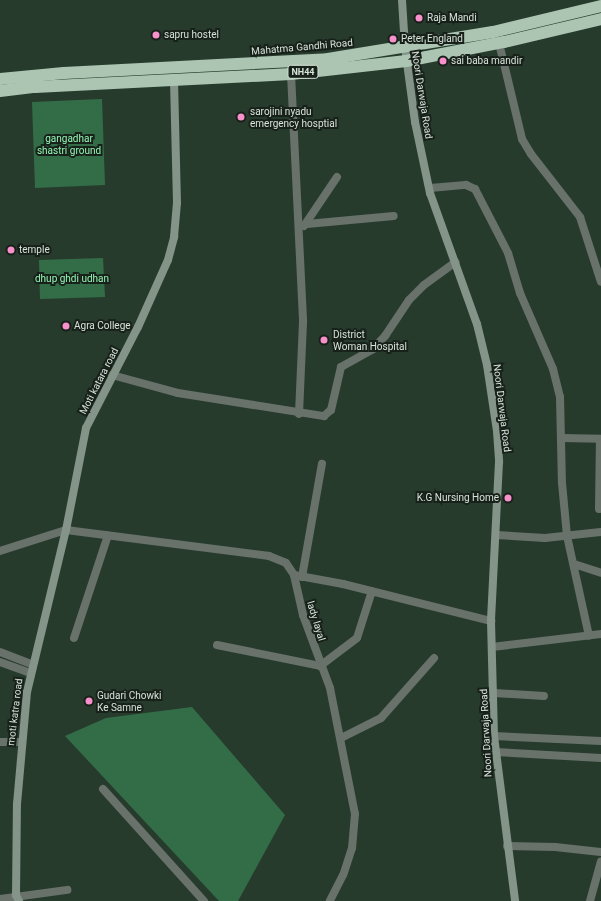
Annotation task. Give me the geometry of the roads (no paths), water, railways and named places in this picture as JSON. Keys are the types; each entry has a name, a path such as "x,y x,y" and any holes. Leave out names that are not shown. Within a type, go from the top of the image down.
{"highway":[{"name":"Mahatma Gandhi Road","path":"0,79 64,73 328,59 405,48 493,32 601,6"},
{"name":"NH44","path":"0,91 35,86 291,74 406,61 499,43 601,19"}],"street":[{"name":"Noori Darwaja Road","path":"402,0 406,61 415,122 430,188 477,324 493,403 499,462 491,621 494,693 494,752 514,901"},
{"path":"499,43 522,139 531,154 580,217 601,282"},
{"path":"291,74 300,228 303,322 299,414"},
{"name":"Moti katara road","path":"66,530 86,428 165,266 174,237 177,203 174,80"},
{"path":"308,224 337,177"},
{"path":"430,188 470,185 479,196 508,253 520,293 553,369 560,397 562,483 567,536 589,636"},
{"path":"300,228 308,224 394,216"},
{"path":"112,375 178,393 299,414 328,414 342,367 373,349 385,336 409,300 424,285 456,262"},
{"path":"562,438 600,439 599,509"},
{"path":"322,464 298,576 372,591 491,621"},
{"path":"0,551 66,530"},
{"name":"lady layal","path":"66,530 269,556 286,562 298,576 300,605 320,666 330,688 355,814 354,833 343,875 330,901"},
{"name":"moti katra road","path":"17,898 17,804 21,742 32,664 66,530"},
{"path":"496,535 545,538 601,532"},
{"path":"74,638 108,535"},
{"path":"574,564 601,573"},
{"path":"217,645 320,666 357,638 372,591"},
{"path":"492,647 601,634"},
{"path":"0,652 32,664"},
{"path":"341,738 369,726 386,714 434,658"},
{"path":"0,662 31,673"},
{"path":"494,693 544,696"},
{"path":"494,736 601,741"},
{"path":"0,742 21,742"},
{"path":"494,752 601,758"},
{"path":"103,788 204,901"},
{"path":"507,846 554,847 601,852"},
{"path":"590,901 601,861"},
{"path":"0,899 17,898 67,890"}],"place":[{"name":"Raja Mandi","path":"419,18"},
{"name":"sapru hostel","path":"156,35"},
{"name":"Peter England","path":"393,39"},
{"name":"sai baba mandir","path":"443,61"},
{"name":"sarojini nyadu emergency hosptial","path":"241,117"},
{"name":"temple","path":"11,250"},
{"name":"Agra College","path":"66,326"},
{"name":"District Woman Hospital","path":"324,340"},
{"name":"K.G Nursing Home","path":"508,498"},
{"name":"Gudari Chowki Ke Samne","path":"89,701"}],"park label":[{"name":"gangadhar shastri ground","path":"69,144"},
{"name":"dhup ghdi udhan","path":"72,279"}]}
